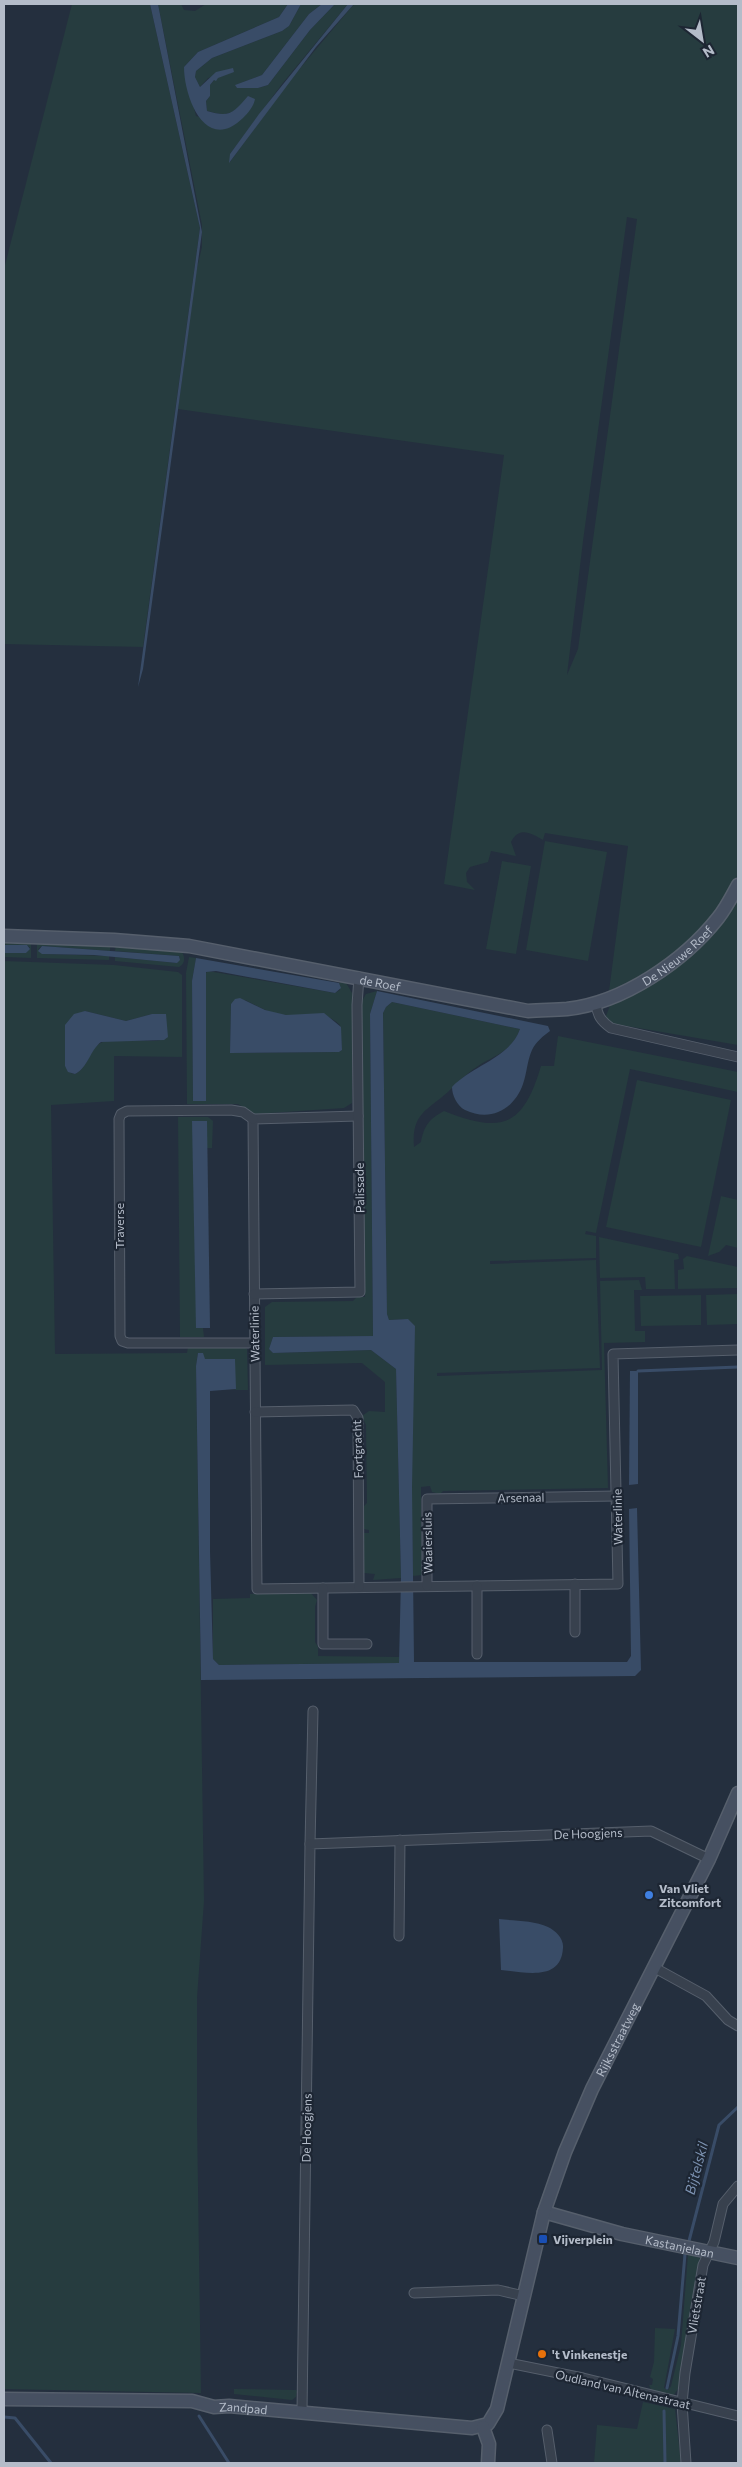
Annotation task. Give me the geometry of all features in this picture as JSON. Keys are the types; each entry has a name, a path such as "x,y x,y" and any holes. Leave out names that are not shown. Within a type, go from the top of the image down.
{"street":[{"name":"De Nieuwe Roef","path":"596,1003 630,988 666,968 693,946 719,917 738,885"},
{"name":"de Roef","path":"4,936 114,940 190,946 528,1010 568,1009 596,1003"},
{"name":"Palissade","path":"254,1294 360,1292 359,977"},
{"path":"596,1003 599,1017 611,1028 738,1057"},
{"name":"Traverse","path":"253,1119 243,1112 232,1110 127,1111 121,1114 119,1129 120,1336 122,1341 128,1343 254,1343"},
{"path":"253,1119 358,1116"},
{"name":"Waterlinie","path":"253,1119 258,1589 618,1584 613,1354 738,1350"},
{"name":"Fortgracht","path":"255,1412 353,1410 358,1418 359,1587"},
{"name":"Arsenaal","path":"426,1499 616,1496"},
{"name":"Waaiersluis","path":"426,1499 428,1586"},
{"path":"576,1584 576,1632"},
{"path":"477,1586 477,1654"},
{"path":"323,1588 323,1644 367,1644"},
{"name":"De Hoogjens","path":"302,2412 313,1711"},
{"name":"Rijksstraatweg","path":"483,2426 495,2415 544,2212 565,2152 592,2089 655,1968 738,1793"},
{"name":"De Hoogjens","path":"310,1844 651,1831 708,1859"},
{"path":"399,1936 400,1840"},
{"path":"655,1968 706,1996 728,2020 738,2026"},
{"name":"Vlietstraat","path":"686,2463 682,2403 685,2373 703,2265 714,2242 723,2204 738,2186"},
{"name":"Kastanjelaan","path":"544,2212 622,2234 738,2258"},
{"path":"414,2293 498,2290 524,2296"},
{"name":"Oudland van Altenastraat","path":"508,2363 583,2378 738,2416"},
{"name":"Zandpad","path":"4,2399 192,2401 214,2407 302,2412 462,2427 483,2426"},
{"path":"483,2426 489,2444 488,2463"},
{"path":"547,2430 552,2463"}],"green space":[{"path":"72,4 150,4 200,228 143,647 4,644 4,269"},
{"path":"158,4 181,4 184,10 195,11 206,4 288,4 279,17 198,52 184,67 196,116 231,127 246,114 238,108 227,114 207,111 206,101 210,96 210,85 215,79 234,71 208,78 200,87 195,77 196,71 212,58 282,31 289,26 301,4 322,4 309,14 262,75 236,85 237,88 258,88 268,85 310,30 335,4 348,4 282,84 230,154 230,162 291,79 354,4 738,4 738,874 728,895 701,930 685,945 649,971 609,991 628,846 545,833 543,840 530,833 521,832 511,842 516,856 491,851 488,862 470,867 466,873 467,882 475,890 444,884 504,455 178,409 196,272 202,247 202,225","holes":["627,217 637,219 578,649 567,675 583,541"]},
{"path":"545,841 607,852 588,961 526,950"},
{"path":"502,861 531,866 516,954 486,949"},
{"path":"738,896 738,1045 609,1023 606,1016 611,1003 649,984"},
{"path":"4,941 31,941 31,958 4,957 4,953 26,953 30,948 27,945 4,945"},
{"path":"37,943 110,944 110,951 42,946 38,949 44,954 109,956 109,960 37,958"},
{"path":"116,945 181,951 184,962 179,967 115,961 115,957 177,963 180,958 179,956 115,951"},
{"path":"189,957 196,958 192,981 193,1101 206,1101 205,974 208,971 335,993 340,990 339,983 345,981 352,993 352,1103 344,1108 254,1114 238,1104 187,1104 186,973","holes":["245,1000 276,1014 320,1014 333,1019 340,1025 342,1050 339,1052 230,1053 231,1004"]},
{"path":"4,961 114,965 178,972 182,975 182,1057 114,1056 114,1101 51,1105 55,1354 187,1353 188,1347 243,1347 247,1349 248,1390 234,1390 236,1389 198,1353 196,1366 204,1901 197,1998 201,2393 4,2389","holes":["85,1011 126,1021 152,1014 167,1038 152,1041 111,1040 103,1042 98,1044 80,1071 75,1074 71,1073 65,1066 66,1056"]},
{"path":"377,991 370,1014 373,1336 273,1337 269,1349 273,1353 371,1350 396,1369 401,1578 373,1580 375,1574 364,1573 364,1533 369,1533 369,1530 364,1529 364,1506 367,1503 366,1425 362,1416 369,1411 385,1412 385,1382 362,1363 265,1365 265,1307 272,1302 353,1301 357,1297 365,1297 362,1001 366,994"},
{"path":"392,1002 520,1029 509,1046 473,1070 423,1112 416,1126 414,1147 421,1142 428,1124 434,1117 444,1111 481,1122 495,1123 508,1120 518,1113 534,1086 541,1066 554,1066 558,1036 738,1072 738,1092 630,1069 596,1233 586,1231 585,1234 596,1236 596,1258 490,1261 490,1264 596,1260 600,1368 437,1373 437,1376 602,1370 600,1281 639,1280 642,1290 634,1290 635,1331 645,1331 645,1342 604,1343 608,1488 443,1491 440,1494 432,1492 430,1486 421,1487 422,1575 413,1576 408,1319 389,1320 387,1314 383,1013"},
{"path":"637,1080 731,1100 701,1247 606,1227"},
{"path":"178,1117 208,1117 213,1121 212,1148 207,1148 207,1121 197,1328 203,1328 204,1337 180,1337"},
{"path":"721,1196 738,1200 738,1248 726,1245 719,1252 708,1256"},
{"path":"599,1237 678,1254 679,1259 674,1260 675,1289 646,1289 645,1277 600,1278"},
{"path":"687,1256 738,1267 738,1288 678,1289 678,1270 684,1269 683,1259"},
{"path":"738,1294 738,1324 707,1325 706,1295"},
{"path":"701,1295 701,1325 641,1326 640,1296"},
{"path":"310,1592 317,1600 315,1607 315,1642 318,1647 318,1656 399,1657 399,1663 219,1665 213,1659 213,1599 250,1598 250,1594"},
{"path":"688,2254 700,2258 678,2389 673,2396 652,2392 649,2385 652,2385 653,2379 650,2377 654,2362 655,2328 675,2329 664,2388 668,2390 671,2386 681,2345"},
{"path":"234,2389 297,2391 296,2397 292,2400 234,2394"},
{"path":"643,2402 675,2409 681,2463 594,2463 597,2425 637,2429"}],"water":[{"path":"150,4 158,4 202,232 143,669 138,687 200,228"},
{"path":"288,4 301,4 289,26 282,31 212,58 196,71 195,77 200,87 216,72 233,68 234,72 218,78 216,81 214,80 210,85 210,96 206,101 207,111 226,114 234,110 248,96 255,99 247,114 230,127 218,130 208,126 200,118 193,106 185,80 184,67 198,52 279,17"},
{"path":"322,4 335,4 310,30 268,85 258,88 237,88 235,85 262,75 309,14"},
{"path":"348,4 354,4 316,47 229,163 230,154 259,114"},
{"path":"4,945 27,945 30,949 26,953 4,953"},
{"path":"42,946 179,956 180,960 177,963 94,955 42,954 38,951"},
{"path":"196,958 339,983 341,988 335,993 216,971 206,972 206,1101 193,1101 192,981"},
{"path":"377,991 548,1026 550,1031 540,1039 532,1050 523,1084 514,1101 500,1111 483,1115 462,1108 456,1100 452,1087 500,1054 515,1039 520,1029 392,1002 383,1013 387,1314 389,1320 408,1319 415,1326 412,1487 414,1662 627,1662 631,1656 629,1509 637,1508 641,1670 635,1676 201,1680 196,1366 198,1353 203,1353 205,1359 235,1359 236,1389 210,1391 210,1551 213,1659 219,1665 399,1663 401,1578 396,1369 371,1350 273,1353 269,1349 273,1337 373,1336 370,1014"},
{"path":"240,998 265,1010 286,1015 324,1013 341,1027 342,1050 339,1052 230,1053 231,1004 235,999"},
{"path":"85,1011 126,1021 152,1014 166,1014 168,1037 164,1040 101,1042 97,1045 83,1068 75,1074 68,1072 65,1066 65,1025 74,1014"},
{"path":"192,1121 207,1121 210,1328 196,1328"},
{"path":"630,1371 638,1371 638,1484 629,1485"},
{"path":"499,1919 537,1923 554,1931 561,1938 563,1945 561,1959 556,1966 549,1970 531,1973 501,1970"}],"waterway":[{"path":"638,1371 738,1367"},
{"name":"Bijtelskil","path":"689,2241 719,2125 738,2107"},
{"name":"Bijtelskil","path":"667,2388 678,2336 685,2254"},
{"name":"Bijtelskil","path":"664,2411 665,2463"},
{"path":"199,2416 229,2463"},
{"path":"4,2417 15,2418 51,2463"}],"place":[{"name":"Van Vliet Zitcomfort","path":"649,1895"},
{"name":"Vijverplein","path":"543,2239"},
{"name":"'t Vinkenestje","path":"542,2354"}]}
